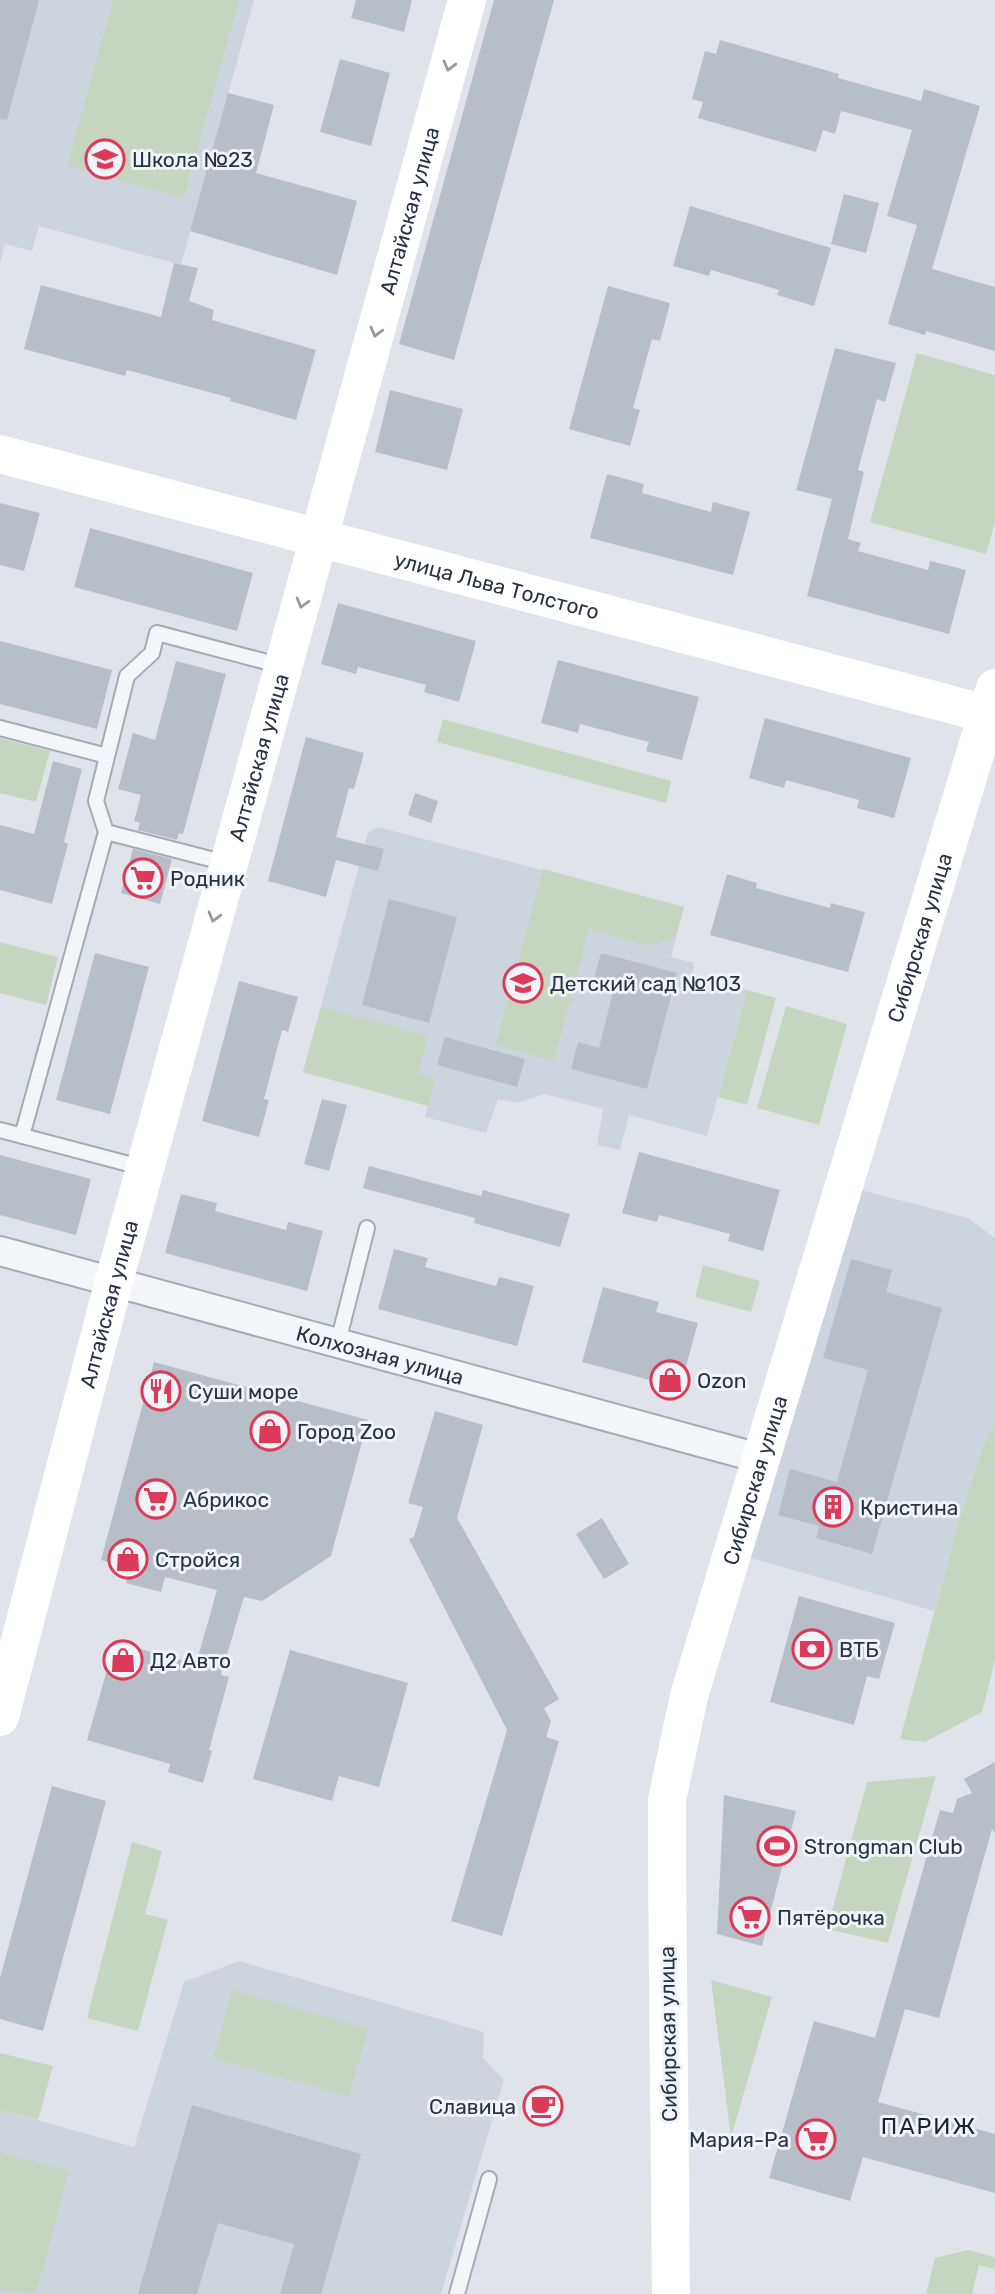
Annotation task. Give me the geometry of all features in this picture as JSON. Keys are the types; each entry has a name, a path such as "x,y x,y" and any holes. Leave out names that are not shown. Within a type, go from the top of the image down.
{"main road":[{"name":"Алтайская улица","path":"0,1717 9,1645 114,1282 467,0"},
{"name":"улица Льва Толстого","path":"0,454 992,706"},
{"name":"Сибирская улица","path":"671,2294 667,1800 689,1696 759,1458 992,706"}],"street":[{"name":"Колхозная улица","path":"0,1251 759,1458"}],"lane":[{"path":"22,1136 106,832 96,801 127,676 152,653 157,633 284,667"},
{"path":"0,728 107,756"},
{"path":"106,832 229,864"},
{"path":"0,1130 145,1168"},
{"path":"338,1342 367,1228"},
{"path":"457,2294 489,2179"}],"shaded area":[{"name":"Школа №23","path":"0,0 254,0 181,265 39,226 32,251 5,244 0,263"},
{"name":"Детский сад №103","path":"378,827 684,907 671,957 694,963 692,975 747,990 707,1136 629,1115 620,1150 597,1145 603,1109 544,1094 517,1103 498,1099 486,1133 425,1117 428,1106 303,1072 368,833"},
{"path":"857,1189 968,1218 995,1238 995,1425 983,1446 934,1611 748,1557"},
{"path":"239,1961 484,2032 483,2058 504,2080 441,2294 0,2294 0,2110 134,2147 184,1982"}],"green space":[{"path":"113,0 239,0 184,198 67,166"},
{"path":"917,353 995,375 995,522 986,554 870,522"},
{"path":"443,719 671,781 666,803 437,742"},
{"path":"0,738 50,751 36,802 0,793"},
{"path":"543,869 684,907 675,938 648,945 589,929 554,1061 496,1045"},
{"path":"0,942 58,957 46,1005 0,993"},
{"path":"747,990 776,998 747,1105 718,1097"},
{"path":"786,1006 847,1024 819,1125 757,1108"},
{"path":"321,1007 428,1036 418,1073 435,1078 428,1106 303,1072"},
{"path":"703,1265 760,1281 751,1312 695,1297"},
{"path":"995,1425 995,1661 982,1712 925,1742 900,1739 959,1521 983,1446"},
{"path":"936,1776 888,1943 827,1929 867,1782"},
{"path":"132,1842 162,1851 145,1914 168,1920 138,2031 87,2018"},
{"path":"711,1980 772,1997 731,2137"},
{"path":"232,1990 368,2029 349,2096 213,2058"},
{"path":"0,2053 53,2066 38,2120 0,2110"},
{"path":"0,2153 69,2171 36,2294 0,2289"},
{"path":"968,2250 995,2257 995,2269 979,2265 972,2294 926,2294 935,2258"}],"building":[{"path":"0,0 39,0 7,120 0,119"},
{"path":"356,0 412,0 404,32 351,18"},
{"path":"494,0 554,0 454,360 399,344"},
{"path":"720,40 921,101 924,89 980,106 932,269 995,287 995,351 926,331 925,335 888,324 917,225 887,216 912,130 841,111 835,134 823,130 816,152 698,118 703,102 692,99 705,51 716,54"},
{"path":"340,59 390,73 371,146 320,132"},
{"path":"228,93 274,105 256,173 357,201 337,275 190,231"},
{"path":"844,194 879,203 866,253 831,244"},
{"path":"690,206 831,248 814,306 777,295 779,290 711,270 709,276 673,266"},
{"path":"174,263 198,268 189,301 214,310 212,320 316,350 296,420 230,401 231,398 127,370 125,376 24,349 41,285 161,317"},
{"path":"608,286 670,303 660,341 652,339 633,408 640,410 630,446 569,429"},
{"path":"835,348 896,363 885,402 877,399 858,470 864,472 848,539 861,543 858,551 928,570 930,561 966,570 949,634 807,596 832,499 796,490"},
{"path":"390,390 463,409 447,470 375,452"},
{"path":"607,474 644,484 642,493 711,512 713,502 750,512 733,575 590,538"},
{"path":"0,503 40,513 24,571 0,565"},
{"path":"90,528 253,573 237,631 74,587"},
{"path":"338,603 476,641 459,702 424,692 426,685 358,667 356,674 321,664"},
{"path":"0,641 112,670 97,729 0,704"},
{"path":"558,660 699,697 682,760 646,751 649,742 580,724 578,733 541,723"},
{"path":"176,661 226,674 183,834 179,833 177,840 138,830 140,823 134,821 141,795 118,789 133,733 155,740"},
{"path":"765,718 911,758 894,818 857,808 859,800 786,780 784,788 749,778"},
{"path":"306,737 364,753 354,789 349,788 336,837 384,849 378,871 336,860 326,897 268,881"},
{"path":"53,761 82,769 64,842 68,844 52,904 0,890 0,825 34,834"},
{"path":"415,793 438,801 431,823 408,815"},
{"path":"133,849 172,859 160,904 121,893"},
{"path":"727,874 757,883 756,888 830,908 831,903 865,912 848,972 710,935"},
{"path":"389,899 457,917 429,1023 362,1005"},
{"path":"95,953 149,967 110,1114 56,1100"},
{"path":"601,953 677,973 647,1089 571,1069 578,1042 599,1048 614,988 593,982"},
{"path":"239,981 298,997 288,1032 282,1030 264,1099 269,1100 259,1137 202,1121"},
{"path":"445,1037 525,1059 517,1087 437,1065"},
{"path":"322,1099 347,1105 329,1171 304,1164"},
{"path":"639,1152 780,1190 763,1251 728,1241 730,1234 659,1215 657,1222 622,1213"},
{"path":"0,1155 91,1179 76,1235 0,1215"},
{"path":"369,1166 481,1196 483,1190 570,1214 560,1247 474,1223 475,1218 363,1188"},
{"path":"181,1194 217,1203 215,1211 286,1230 288,1222 323,1231 307,1291 165,1253"},
{"path":"394,1249 428,1258 425,1267 496,1286 499,1277 534,1286 517,1346 378,1309"},
{"path":"851,1259 892,1270 886,1292 942,1308 872,1554 816,1538 819,1526 778,1515 790,1469 837,1482 868,1370 823,1358"},
{"path":"603,1287 659,1302 656,1312 698,1323 680,1388 582,1362"},
{"path":"154,1362 368,1420 331,1556 262,1601 244,1597 221,1675 229,1677 203,1783 168,1772 170,1764 87,1740 115,1642 196,1664 217,1590 165,1577 161,1592 126,1583 130,1568 101,1560"},
{"path":"435,1411 483,1425 457,1518 559,1699 544,1708 551,1721 546,1737 559,1741 502,1936 451,1921 507,1730 409,1539 414,1537 423,1507 408,1503"},
{"path":"602,1518 629,1564 604,1579 576,1534"},
{"path":"799,1596 895,1623 879,1679 867,1676 854,1725 770,1702"},
{"path":"290,1650 408,1683 379,1787 339,1776 332,1801 253,1779"},
{"path":"995,1762 995,1833 992,1829 939,2018 905,2009 878,2102 995,2134 995,2193 863,2157 850,2201 769,2178 814,2021 875,2038 940,1810 953,1813 957,1799 972,1793 964,1779"},
{"path":"52,1786 106,1801 43,2031 0,2019 0,1978"},
{"path":"724,1795 796,1811 762,1946 717,1934"},
{"path":"192,2105 361,2154 321,2294 280,2294 294,2244 218,2223 197,2294 138,2294"}],"place":[{"name":"Школа №23","path":"105,159"},
{"name":"Родник","path":"143,878"},
{"name":"Детский сад №103","path":"523,983"},
{"name":"Ozon","path":"670,1380"},
{"name":"Суши море","path":"161,1391"},
{"name":"Город Zoo","path":"270,1431"},
{"name":"Абрикос","path":"156,1499"},
{"name":"Кристина","path":"833,1507"},
{"name":"Стройся","path":"128,1559"},
{"name":"ВТБ","path":"812,1649"},
{"name":"Д2 Авто","path":"123,1660"},
{"name":"Strongman Club","path":"777,1846"},
{"name":"Пятёрочка","path":"750,1917"},
{"name":"Славица","path":"543,2106"},
{"name":"Мария-Ра","path":"816,2139"}],"district":[{"name":"ПАРИЖ","path":"929,2126"}]}
